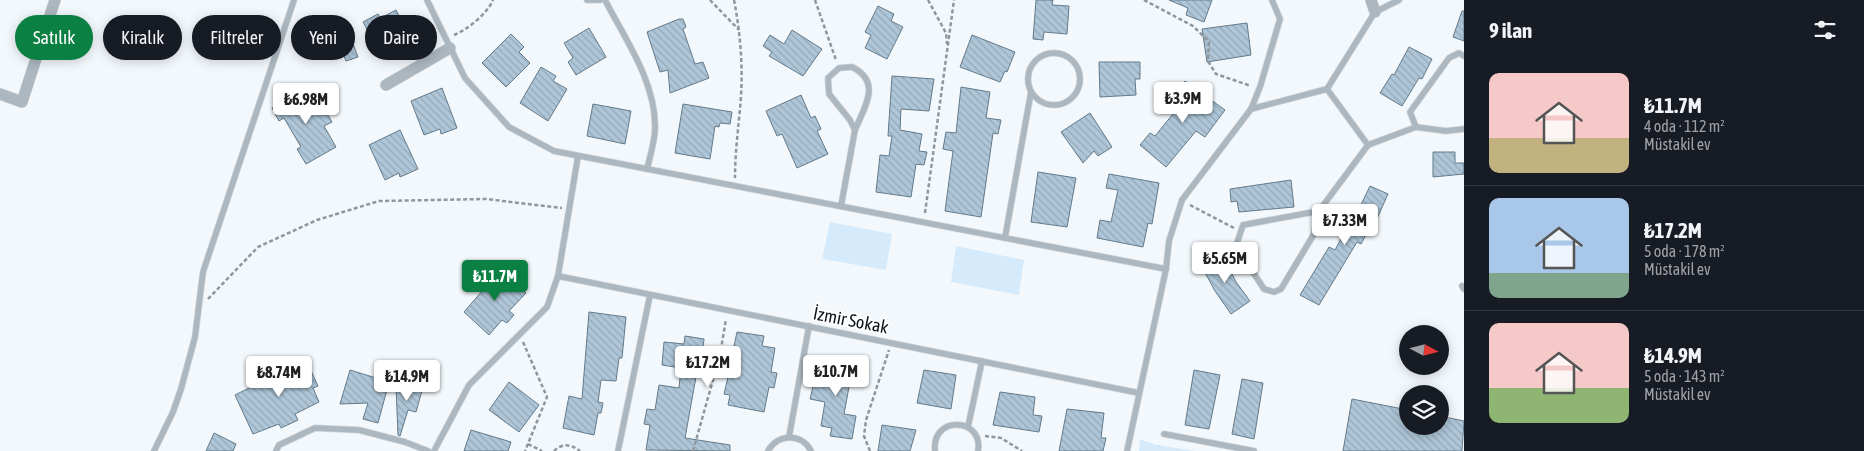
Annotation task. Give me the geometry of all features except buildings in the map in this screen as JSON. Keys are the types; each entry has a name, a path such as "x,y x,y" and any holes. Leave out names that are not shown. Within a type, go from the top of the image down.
{"street":[{"path":"0,94 22,102 55,0"},
{"path":"1371,0 1375,12"},
{"path":"386,84 448,43"}],"lane":[{"path":"154,451 173,412 181,389 195,337 203,272 294,0"},
{"path":"428,0 465,78 509,127 554,152 1166,269"},
{"path":"587,0 600,0"},
{"path":"605,0 649,87 654,106 655,129 647,169"},
{"path":"1127,451 1166,269 1169,241 1182,200 1251,109 1260,87 1280,19 1272,0"},
{"path":"1251,109 1327,89 1375,12 1399,0"},
{"path":"1005,238 1031,92 1028,75 1036,59 1051,52 1060,53 1075,63 1079,71 1079,87 1068,101 1050,105 1041,102 1031,92"},
{"path":"1416,127 1410,112 1449,58 1459,53 1464,56"},
{"path":"841,206 855,130 869,92 868,79 862,72 852,67 839,68 828,78 828,94 850,120 855,130"},
{"path":"1327,89 1368,145"},
{"path":"1319,211 1243,225 1239,232 1236,246 1264,289 1274,292 1282,289 1314,234 1319,211 1368,145 1416,127 1446,131 1464,128"},
{"path":"434,451 469,384 520,336 547,307 558,276 578,156"},
{"name":"İzmir Sokak","path":"558,276 1139,393"},
{"path":"618,451 650,295"},
{"path":"789,437 808,326"},
{"path":"968,427 982,361"},
{"path":"935,451 935,441 944,428 960,424 968,427 978,439 978,451"},
{"path":"276,451 279,445 314,428 359,430 405,442 428,451"},
{"path":"1164,434 1254,451"},
{"path":"768,451 777,441 789,437 804,442 811,451"}],"path":[{"path":"448,43 491,5 493,0"},
{"path":"710,0 740,32"},
{"path":"734,0 740,32 741,96 735,150 735,186"},
{"path":"815,0 839,68"},
{"path":"928,0 946,33 948,52"},
{"path":"924,222 954,0"},
{"path":"1144,0 1168,11 1198,31 1209,42 1208,61 1216,74 1245,85 1260,87"},
{"path":"198,309 258,247 317,220 379,201 486,199 568,209"},
{"path":"1182,200 1239,232"},
{"path":"693,451 720,355 727,310"},
{"path":"520,336 548,397 525,451"},
{"path":"870,451 864,436 866,420 891,343"},
{"path":"978,439 985,436 1001,438 1022,451"},
{"path":"528,444 542,451"},
{"path":"554,451 563,445 569,445 580,451"}],"green space":[{"path":"830,222 892,234 886,270 822,259"},
{"path":"956,246 1024,260 1019,295 951,282"},
{"path":"1140,439 1156,445 1195,451 1139,451"}]}
